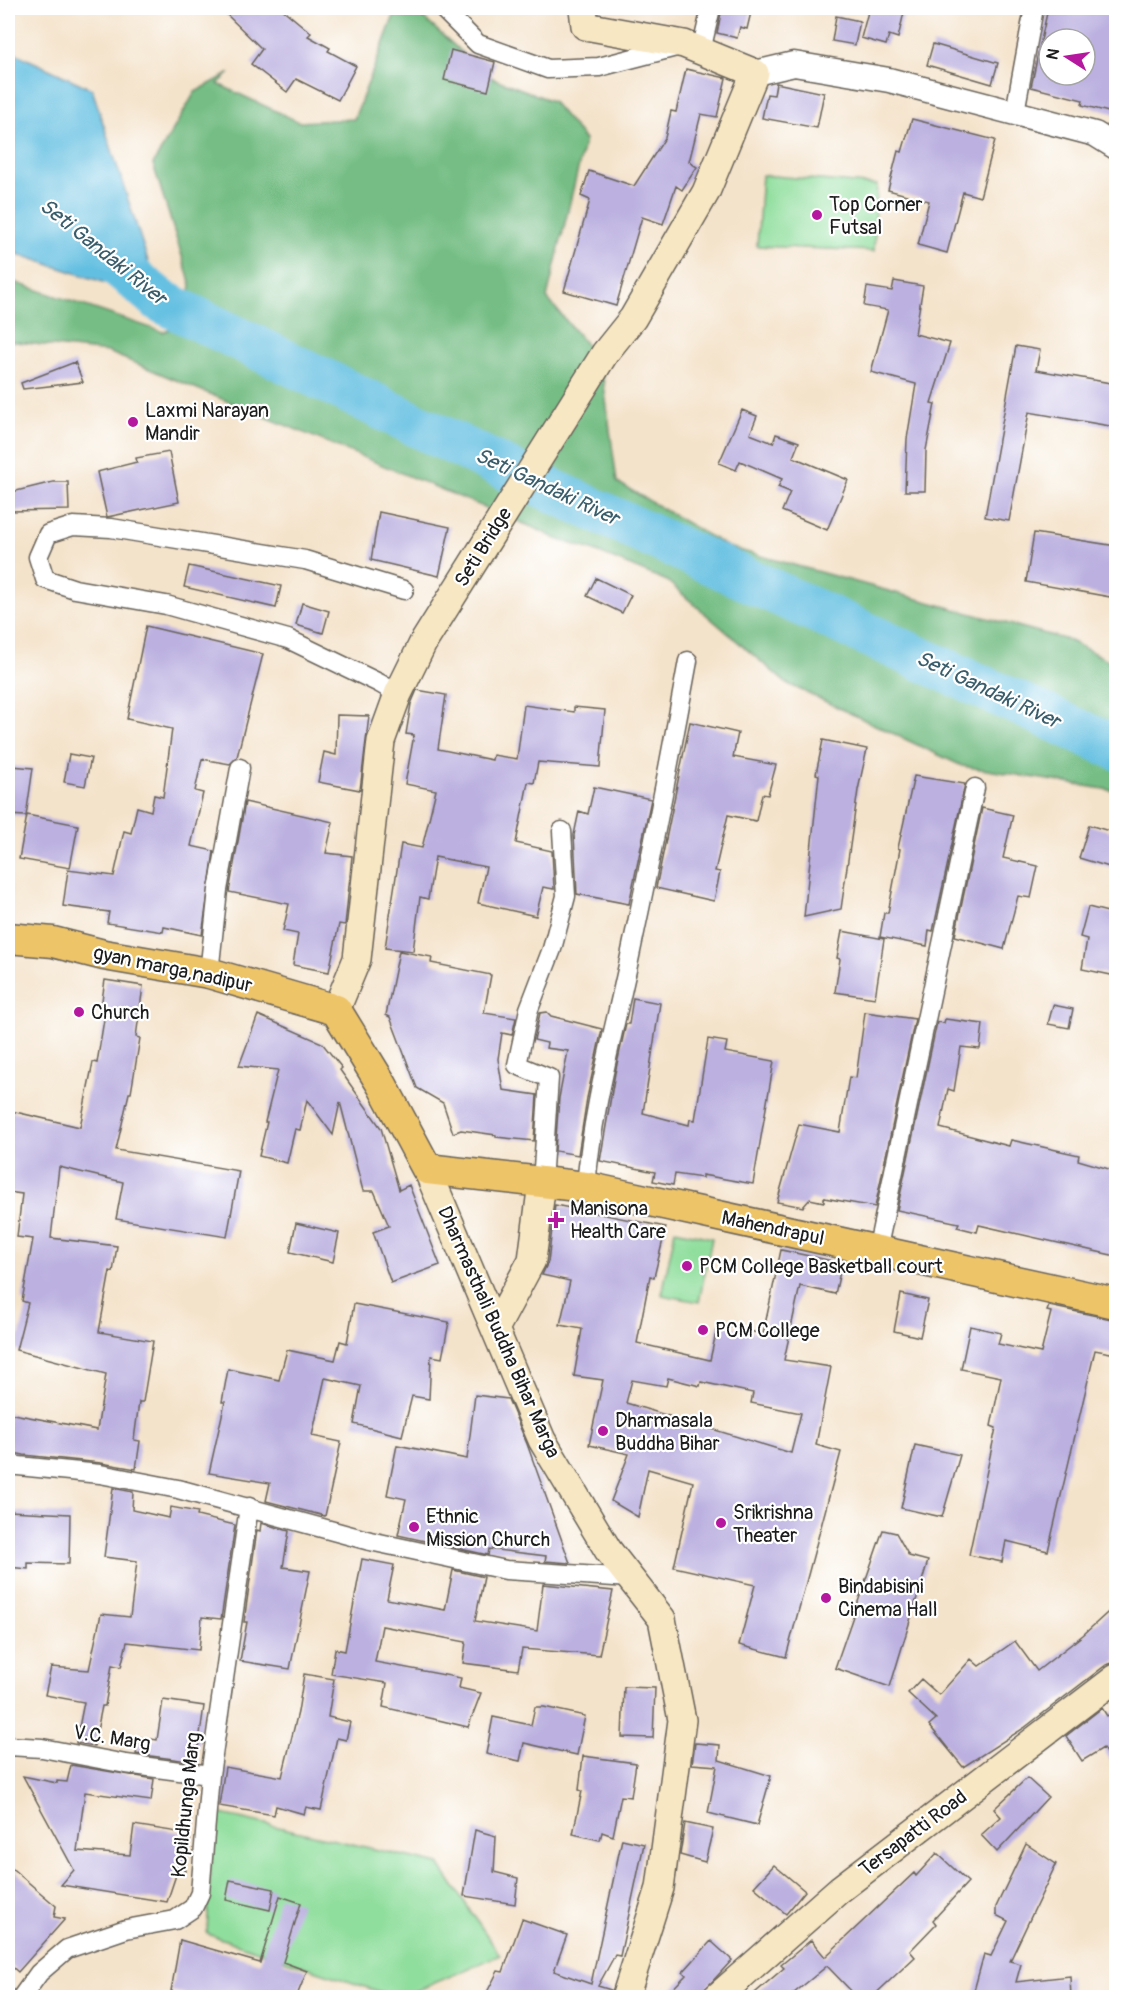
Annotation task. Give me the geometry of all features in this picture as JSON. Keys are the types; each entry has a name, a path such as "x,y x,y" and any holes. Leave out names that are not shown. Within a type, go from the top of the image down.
{"main road":[{"path":"583,8 585,26 693,48 755,74"},
{"name":"Seti Bridge","path":"336,1010 357,959 381,741 398,694 423,643 605,353 633,318 706,192 755,74"},
{"name":"gyan marga,nadipur","path":"8,938 53,942 104,955 209,973 336,1010"},
{"path":"336,1010 382,1085 427,1169"},
{"name":"Mahendrapul","path":"427,1169 586,1187 1116,1303"},
{"name":"Dharmasthali Buddha Bihar Marga","path":"427,1169 542,1440 608,1550 662,1619 682,1720 660,1888 625,1998"},
{"path":"495,1329 532,1260 542,1183"},
{"name":"Tersapatti Road","path":"716,1998 840,1889 1116,1678"}],"street":[{"path":"442,8 478,44 548,69 599,67 693,48 711,8"},
{"path":"1015,112 1034,8"},
{"path":"755,74 794,64 889,80 1095,134 1116,147"},
{"path":"398,694 288,639 166,605 75,589 45,579 38,557 48,534 73,526 111,528 305,560 404,590"},
{"path":"586,1187 588,1160 602,1086 659,816 688,661"},
{"path":"209,973 218,890 240,768"},
{"path":"877,1251 975,788"},
{"path":"542,1183 549,1078 517,1065 529,1009 552,949 566,896 562,831"},
{"path":"8,1465 100,1474 178,1489 370,1541 506,1570 630,1578"},
{"name":"Kopildhunga Marg","path":"21,1998 39,1973 67,1949 126,1929 175,1920 193,1908 200,1893 210,1774 249,1507"},
{"name":"V.C. Marg","path":"8,1746 42,1748 126,1764 210,1774"}],"green space":[{"path":"397,8 412,8 490,77 552,101 585,140 547,298 601,362 617,482 728,547 1068,640 1116,664 1116,791 962,766 786,683 667,581 592,550 556,539 108,352 8,341 8,280 163,332 185,324 191,285 153,164 195,92 230,73 218,84 299,122 354,119"},
{"name":"Top Corner Futsal","path":"762,175 877,185 874,251 757,246"},
{"name":"PCM College Basketball court","path":"675,1230 712,1238 699,1302 662,1295"},
{"path":"213,1812 439,1864 500,1955 402,1997 395,1997 207,1934"}],"water":[{"path":"8,50 92,89 161,301 8,251"}],"building":[{"path":"220,8 281,8 311,33 308,36 330,48 328,51 356,66 338,100 296,79 287,92 251,64 262,49"},
{"path":"722,8 752,8 747,29 740,27 737,38 717,33"},
{"path":"869,8 905,8 898,38 889,35 886,45 861,38"},
{"path":"1048,8 1080,8 1116,15 1116,114 1082,105 1083,100 1031,87 1037,59 1037,87 1097,87 1097,27 1044,27"},
{"path":"836,16 860,21 855,45 832,41"},
{"path":"933,44 998,63 992,84 927,65"},
{"path":"451,50 495,62 488,91 444,80"},
{"path":"686,69 726,78 717,117 701,114 689,162 697,167 682,190 676,186 663,224 642,217 616,306 564,291 590,200 581,196 589,171 634,186 665,138 671,111 676,112"},
{"path":"776,83 824,93 817,128 762,118 767,94 774,95"},
{"path":"912,119 995,140 980,197 963,192 947,253 918,245 929,201 888,190 898,151 902,152"},
{"path":"894,281 923,286 915,334 950,343 931,403 935,404 926,450 925,491 905,491 907,439 916,384 871,372 888,310 864,306 867,287 892,291"},
{"path":"1016,346 1040,350 1036,370 1116,384 1116,427 1029,412 1009,521 985,517"},
{"path":"75,362 83,382 23,389 21,383"},
{"path":"742,410 757,416 750,434 773,443 776,434 799,442 793,457 848,480 827,530 782,511 790,492 778,487 782,479 740,461 736,470 719,463"},
{"path":"169,452 179,502 107,517 97,472 137,462 136,458"},
{"path":"53,482 68,482 69,510 8,511 8,493"},
{"path":"379,512 450,527 439,576 371,560"},
{"path":"1034,533 1116,546 1116,598 1026,582"},
{"path":"189,566 281,586 276,608 184,587"},
{"path":"596,578 631,595 622,613 587,596"},
{"path":"302,603 329,611 323,633 296,625"},
{"path":"146,626 263,654 237,757 230,764 202,759 195,791 203,793 191,846 214,851 202,935 164,927 163,932 107,923 109,912 63,906 68,870 114,876 124,831 131,833 137,807 151,811 154,795 163,797 172,729 127,719"},
{"path":"417,690 446,695 438,749 492,760 493,755 517,759 524,705 574,712 574,707 605,710 600,767 538,762 534,783 528,782 516,843 552,851 554,889 543,887 536,916 478,903 486,867 435,857 428,899 420,897 413,951 385,948 401,844 422,848 436,790 405,784 414,735 406,734 411,704"},
{"path":"337,715 369,716 360,790 318,782 324,752 336,755"},
{"path":"690,722 738,733 733,757 776,765 768,795 762,794 756,821 728,815 715,871 720,872 714,901 656,888"},
{"path":"823,740 867,749 858,790 841,909 804,917 819,775 816,774"},
{"path":"69,754 91,758 85,786 64,782"},
{"path":"12,766 33,768 26,816 8,815"},
{"path":"914,776 965,784 933,931 929,930 927,946 880,937 884,913 888,913 900,849 898,848"},
{"path":"594,787 651,799 629,904 577,894 574,835 579,811 588,814"},
{"path":"245,802 333,822 326,853 352,856 345,925 339,924 329,972 293,965 298,934 283,931 289,904 229,892"},
{"path":"982,808 1013,815 1003,858 1038,866 1031,898 1018,896 1004,949 955,936"},
{"path":"27,815 78,825 70,868 19,859"},
{"path":"1089,825 1116,833 1116,869 1079,858"},
{"path":"1088,907 1116,914 1116,976 1082,969 1087,939 1080,937"},
{"path":"842,931 884,939 875,998 835,992 840,959 837,958"},
{"path":"399,951 432,957 431,963 491,975 484,1013 516,1018 512,1035 502,1033 498,1059 503,1090 537,1095 534,1141 461,1130 453,1133 443,1103 417,1088 390,1017 386,1015"},
{"path":"105,980 143,986 136,1037 140,1038 131,1093 129,1093 116,1150 239,1171 227,1237 116,1219 123,1182 59,1167 51,1238 117,1246 99,1332 153,1341 143,1402 139,1402 134,1440 140,1441 136,1469 8,1452 8,1413 97,1430 106,1374 16,1350 28,1303 22,1301 33,1239 17,1237 22,1194 8,1192 8,1128 11,1111 80,1127 93,1062 97,1063 106,1007 101,1007"},
{"path":"633,998 660,1003 643,1113 689,1125 690,1119 695,1120 708,1039 727,1042 725,1052 774,1061 753,1184 702,1175 702,1178 675,1174 673,1185 653,1181 655,1172 600,1161 615,1073 626,1024 629,1024"},
{"path":"1053,1005 1073,1009 1069,1028 1048,1024"},
{"path":"547,1012 551,1016 602,1029 587,1098 578,1155 555,1151 559,1098 568,1051 546,1048 547,1043 534,1040 540,1013"},
{"path":"865,1012 915,1019 875,1207 824,1198 824,1202 810,1199 803,1207 777,1202 799,1124 840,1132 849,1077 856,1078"},
{"path":"258,1015 322,1043 342,1068 340,1070 381,1128 399,1190 409,1185 440,1265 391,1283 373,1232 389,1226 374,1191 363,1191 340,1102 333,1135 307,1100 300,1130 295,1129 287,1163 259,1156 278,1070 239,1066"},
{"path":"945,1019 983,1024 980,1049 961,1047 954,1091 948,1089 940,1128 1009,1146 1011,1140 1079,1155 1078,1160 1116,1171 1116,1256 979,1225 977,1232 957,1227 959,1223 897,1210 937,1022 944,1023"},
{"path":"555,1205 666,1227 654,1277 650,1276 637,1343 710,1360 718,1324 763,1334 781,1250 842,1263 835,1294 800,1286 784,1360 831,1367 816,1445 841,1452 786,1657 739,1645 755,1585 674,1567 693,1482 648,1469 638,1517 611,1501 629,1454 589,1445 603,1380 574,1376 582,1329 560,1325 570,1281 542,1275 548,1262","holes":["668,1378 700,1386 701,1382 753,1393 751,1403 801,1413 791,1453 626,1403 632,1380 666,1386"]},
{"path":"296,1223 339,1233 333,1262 290,1252"},
{"path":"901,1294 928,1300 920,1337 894,1331"},
{"path":"354,1304 449,1322 442,1358 431,1356 429,1399 412,1396 402,1436 354,1424 361,1386 325,1378 312,1436 341,1442 325,1516 266,1501 270,1483 209,1473 225,1402 222,1402 228,1369 279,1380 287,1350 335,1360 340,1341 347,1343"},
{"path":"1049,1306 1116,1320 1116,1354 1095,1350 1048,1551 1006,1541 1002,1562 969,1555 996,1428 991,1426 1001,1377 961,1369 970,1326 1001,1333 998,1344 1041,1353 1051,1312 1047,1311"},
{"path":"475,1395 508,1399 527,1444 570,1563 545,1561 546,1556 489,1549 488,1555 398,1535 406,1499 387,1495 397,1445 467,1459"},
{"path":"915,1445 960,1455 942,1517 901,1508"},
{"path":"113,1488 133,1492 132,1510 169,1518 171,1507 198,1512 197,1516 235,1525 221,1619 202,1617 199,1650 127,1642 121,1667 112,1665 105,1706 102,1706 94,1746 76,1743 84,1702 45,1695 51,1667 89,1670 101,1614 130,1617 137,1561 104,1557"},
{"path":"8,1511 70,1514 69,1564 28,1563 28,1569 8,1567"},
{"path":"261,1523 289,1531 283,1567 310,1571 290,1669 240,1661 247,1622 244,1622 257,1530 260,1531"},
{"path":"883,1530 896,1533 909,1556 928,1561 890,1687 835,1668"},
{"path":"362,1559 394,1565 387,1599 445,1610 453,1570 484,1577 475,1621 537,1631 543,1584 613,1591 599,1655 522,1649 518,1670 463,1663 466,1642 382,1626 375,1662 461,1678 459,1688 481,1693 468,1727 383,1707 387,1683 331,1674 335,1649 345,1651"},
{"path":"1116,1605 1116,1662 1106,1665 1024,1728 963,1767 929,1725 936,1719 908,1693 921,1679 939,1695 971,1659 979,1666 1015,1641 1037,1671 1083,1635"},
{"path":"304,1674 334,1679 328,1717 350,1722 346,1740 337,1738 321,1810 306,1807 304,1814 276,1806 274,1815 219,1806 225,1767 282,1777 298,1712"},
{"path":"624,1687 655,1688 653,1738 622,1737"},
{"path":"163,1700 204,1706 196,1762 136,1754 139,1737 157,1740"},
{"path":"535,1707 585,1716 577,1755 524,1743 520,1761 486,1754 493,1717 531,1725"},
{"path":"1102,1708 1107,1716 1116,1710 1116,1769 1103,1748 1082,1761 1066,1736"},
{"path":"695,1743 720,1745 719,1760 771,1776 757,1825 708,1813 717,1766 692,1764"},
{"path":"583,1756 636,1763 631,1797 621,1796 613,1836 602,1832 600,1840 573,1834 582,1791 579,1790"},
{"path":"71,1765 154,1779 151,1801 85,1792 77,1851 130,1855 134,1825 191,1834 185,1871 178,1869 167,1902 61,1885 74,1870 23,1776 57,1783 57,1781 67,1782"},
{"path":"1027,1778 1048,1797 997,1852 981,1835 1001,1817 994,1809"},
{"path":"685,1823 713,1829 705,1862 680,1855"},
{"path":"475,1830 496,1836 494,1872 518,1878 515,1904 464,1896"},
{"path":"622,1839 644,1844 620,1956 615,1955 598,1986 611,1990 610,1998 484,1998 498,1971 503,1972 522,1919 567,1935 554,1971 591,1984"},
{"path":"1026,1844 1056,1864 1010,1961 1021,1964 1016,1982 1070,1976 1071,1998 972,1998 984,1954 991,1956 1008,1921 996,1915 996,1907"},
{"path":"937,1853 968,1882 933,1920 936,1924 910,1951 915,1957 871,1998 858,1998 827,1966 788,1998 749,1998 784,1968 781,1965 811,1940 825,1957 914,1873 916,1876"},
{"path":"8,1865 56,1906 54,1917 65,1919 18,1972 8,1963"},
{"path":"774,1865 805,1891 786,1914 754,1887"},
{"path":"230,1880 274,1889 270,1910 226,1900"},
{"path":"280,1896 301,1903 283,1962 307,1971 296,1998 184,1998 185,1994 171,1991 180,1940 260,1963"},
{"path":"711,1941 732,1960 697,1998 664,1998 686,1975 683,1972"}],"waterway":[{"name":"Seti Gandaki River","path":"116,264 161,301 538,484 1116,748"}],"place":[{"name":"Top Corner Futsal","path":"817,215"},
{"name":"Laxmi Narayan Mandir","path":"133,422"},
{"name":"Church","path":"79,1012"},
{"name":"Manisona Health Care","path":"556,1220"},
{"name":"PCM College Basketball court","path":"687,1266"},
{"name":"PCM College","path":"703,1330"},
{"name":"Dharmasala Buddha Bihar","path":"603,1431"},
{"name":"Srikrishna Theater","path":"721,1523"},
{"name":"Ethnic Mission Church","path":"414,1527"},
{"name":"Bindabisini Cinema Hall","path":"826,1598"}]}
